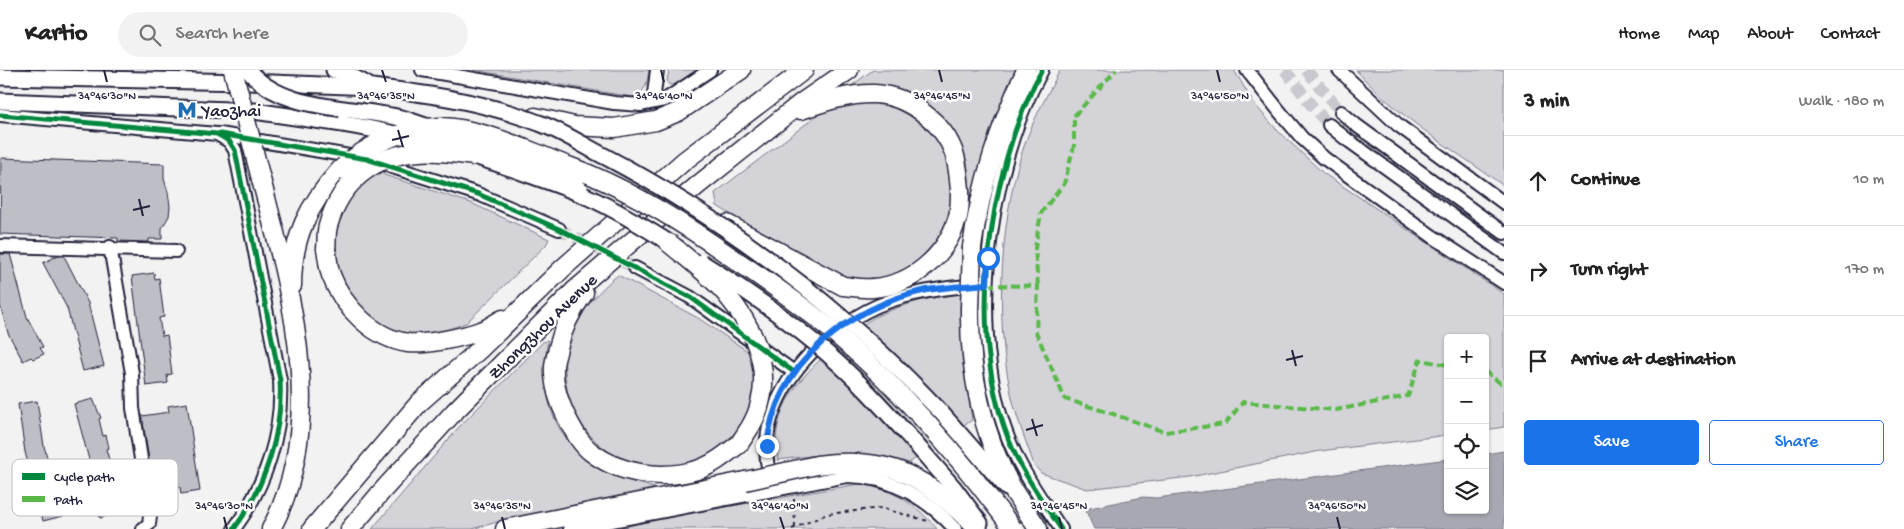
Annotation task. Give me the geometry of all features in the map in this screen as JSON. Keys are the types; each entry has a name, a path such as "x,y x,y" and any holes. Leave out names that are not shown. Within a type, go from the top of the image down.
{"highway":[{"path":"233,70 282,264 300,368 302,407 297,450 288,486 278,516 271,529"},
{"path":"471,102 574,126 614,128 656,121 678,112 741,70"},
{"name":"Zhongzhou Avenue","path":"312,529 419,403 479,350 563,268 684,161 804,70"},
{"name":"Zhongzhou Avenue","path":"350,529 454,412 575,290 698,185 784,117 849,70"},
{"path":"1026,70 997,139 981,194 972,247 970,337 972,367 984,420 1013,489 1038,529"},
{"path":"686,203 843,286 872,288 897,283 914,275 932,262 944,248 958,220 959,176 955,155 950,144 924,113 901,100 875,94 846,97 812,106 784,117"},
{"path":"292,313 292,280 298,241 304,219 314,202 353,157 368,147 388,139 420,130 441,127 470,132 507,142 592,176 645,202 695,231 771,284 843,340 900,394 938,434 978,482 1013,529"},
{"path":"473,156 420,152 381,161 362,172 346,188 336,203 327,228 326,249 331,274 342,298 356,316 375,330 394,339 408,342 436,342 483,330 524,306"},
{"path":"603,266 572,310 563,328 554,366 556,391 566,415 577,437 590,451 611,464 632,472 656,475 677,474 698,469 721,458 739,444 751,427 760,405 764,388 762,365 753,336 742,316 725,293 670,243"},
{"path":"505,529 817,465 836,463 874,464 892,468 918,479 951,502 978,529"}],"main road":[{"path":"248,70 275,92 296,100 388,114 561,173 590,198"},
{"path":"334,70 343,72 372,87"},
{"path":"0,78 247,82 372,87 432,94 471,102 539,123 655,183 726,229 821,301 897,366 937,408 1012,494 1038,529"},
{"path":"0,101 254,111 374,129 508,167 590,198 670,243 731,281 771,308 805,335 859,382 954,488 984,529"}],"street":[{"path":"422,70 614,104 641,104 666,100 710,70"},
{"path":"653,102 658,70"},
{"path":"1042,70 1029,94 998,192 990,242 987,284 987,341 996,399 1017,458 1061,529"},
{"path":"1247,70 1302,138 1324,158 1432,236 1504,283"},
{"path":"1339,70 1398,125 1504,203"},
{"path":"1341,112 1504,233"},
{"path":"0,116 217,134 367,159 478,194 558,229"},
{"path":"1329,125 1504,253"},
{"path":"217,134 229,141 235,150 280,380 281,401 279,419 265,474 246,513 234,529"},
{"path":"0,246 176,251"},
{"path":"110,248 132,373 133,408 141,459"},
{"path":"635,268 690,297 794,372"},
{"path":"774,490 768,461 768,434 774,411 783,390 804,359 851,320 877,306 927,290 987,284"},
{"path":"570,529 847,476 858,476 889,482 913,494 945,518 955,529"},
{"path":"143,529 149,524 150,516"}],"path":[{"path":"793,486 795,527"},
{"path":"792,529 827,514 881,508 930,522 945,518"}],"shaded area":[{"path":"473,70 649,70 643,90 632,97"},
{"path":"669,70 703,70 678,84 669,85 667,81"},
{"path":"873,70 1016,70 993,123 971,205 967,162 963,150 950,128 923,101 901,89 870,85 851,86"},
{"path":"1060,70 1234,70 1255,105 1277,130 1323,173 1504,294 1504,427 1489,429 1489,334 1444,334 1444,436 1320,451 1190,477 1087,489 1041,473 1034,465 1018,420 1011,393 1006,364 1001,299 1006,230 1011,197 1018,166 1038,112"},
{"path":"1356,70 1504,70 1504,186 1407,117"},
{"path":"848,101 877,102 900,107 914,115 939,142 949,166 953,193 949,215 940,236 920,259 908,268 890,276 856,280 829,274 717,206 715,193 823,111"},
{"path":"378,173 471,203 549,239 546,245 466,323 434,334 420,336 386,328 361,313 339,274 335,255 336,231 349,199 360,186"},
{"path":"618,275 698,318 752,354 754,396 749,413 730,438 719,448 707,455 681,464 658,466 637,464 618,456 600,445 586,431 575,413 568,393 565,371 565,352 568,338 584,310 597,294"},
{"path":"961,294 964,370 972,420 909,463 877,455 860,454 827,454 778,460 776,440 779,422 785,405 805,375 819,361 863,325 879,315 919,301"},
{"path":"548,340 545,362 549,402 565,438 595,465 620,478 655,488 508,519 472,529 372,529 459,427 543,342"},
{"path":"1504,451 1504,529 1094,529 1085,509 1143,497 1157,498 1444,460 1444,514 1489,514 1489,453"},
{"path":"859,484 883,490 903,499 920,511 937,529 617,529 656,519"}],"building":[{"path":"1,158 164,164 164,179 170,206 169,216 162,228 162,239 149,239 149,242 118,241 118,238 0,234"},
{"path":"0,254 10,254 27,317 43,347 40,348 44,354 33,359 31,357 23,361 8,333 0,305"},
{"path":"57,256 64,256 88,303 104,366 83,371 67,308 43,263"},
{"path":"154,273 155,279 159,278 164,317 159,318 162,336 167,335 172,374 167,375 168,383 146,386 132,276"},
{"path":"93,399 101,418 99,419 103,436 106,435 109,448 106,449 109,459 89,459 74,404"},
{"path":"37,401 48,459 27,459 18,404"},
{"path":"187,403 200,491 181,494 180,487 178,487 178,459 149,459 142,416 169,412 168,406"},
{"path":"42,516 63,516 43,521"}],"tunnel":[{"path":"1285,70 1329,125"},
{"path":"1306,70 1341,112"},
{"path":"559,229 635,268"}],"marked path":[{"path":"1038,286 1035,248 1041,213 1064,184 1074,146 1074,116 1116,70"},
{"path":"987,285 1038,286 1036,332 1065,399 1165,432 1225,424 1243,402 1336,410 1408,396 1420,360 1444,364"},
{"path":"1489,374 1500,383 1504,382"}],"cycle path":[{"path":"1042,70 1022,112 1006,159 995,210 988,262 986,315 990,366 1000,415 1017,458 1061,529"},
{"path":"0,115 217,134 229,141 235,150 280,380 280,400 275,439 270,459 255,495 234,529"},
{"path":"220,134 367,159 478,194 559,229 690,297 794,372"}],"place":[{"name":"Yaozhai","path":"187,110"}],"route":[{"path":"767,446 774,411 783,390 804,359 821,343 864,312 892,300 927,290 987,284 988,258"}]}
